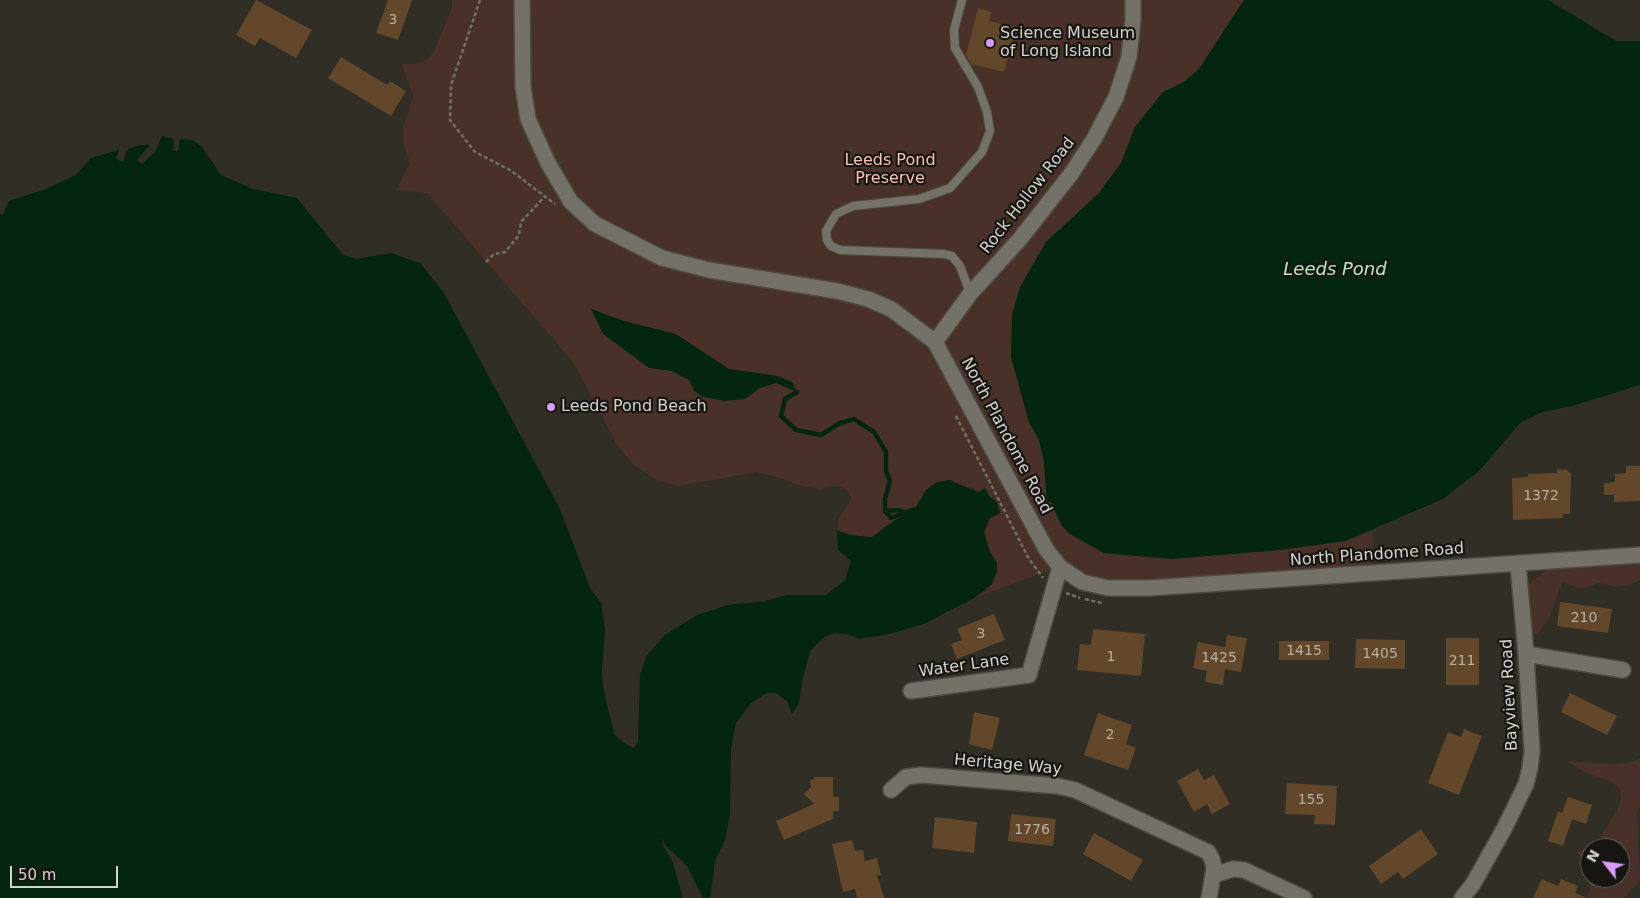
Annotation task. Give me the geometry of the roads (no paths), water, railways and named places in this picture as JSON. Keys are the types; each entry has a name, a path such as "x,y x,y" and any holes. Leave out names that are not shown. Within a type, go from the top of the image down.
{"street":[{"name":"North Plandome Road","path":"522,0 523,87 528,119 548,163 572,202 595,224 662,258 709,270 836,290 868,299 891,309 935,342 1046,549 1060,567 1082,582 1116,588 1640,555"},
{"name":"Rock Hollow Road","path":"935,342 970,294 1020,239 1071,174 1094,139 1116,97 1129,57 1133,0"},
{"name":"Bayview Road","path":"1462,898 1474,884 1504,829 1526,784 1530,768 1532,751 1518,564"},
{"name":"Water Lane","path":"911,691 1029,675 1060,567"},
{"path":"1526,654 1623,670"},
{"name":"Heritage Way","path":"891,790 906,777 921,775 1067,787 1199,846 1212,859 1214,876"},
{"path":"1209,898 1214,876 1233,869 1244,870 1304,898"}],"lane":[{"path":"962,0 954,30 955,48 978,87 987,112 990,131 982,152 950,188 919,200 853,206 836,214 826,231 827,240 831,246 840,250 944,254 952,256 960,266 970,294"}],"water":[{"name":"Leeds Pond","path":"1244,0 1548,0 1616,41 1640,41 1640,385 1572,406 1542,412 1520,423 1480,470 1443,499 1345,541 1280,550 1172,559 1104,553 1070,534 1062,526 1051,502 1047,502 1044,462 1039,440 1029,422 1011,357 1012,314 1020,287 1046,242 1099,193 1121,163 1135,127 1163,92 1184,82 1199,69"},
{"path":"162,136 174,139 173,150 178,152 180,139 192,140 202,147 221,175 253,189 297,198 343,255 356,259 391,253 420,263 444,293 560,509 590,588 601,603 605,629 602,670 603,687 614,734 624,743 634,748 638,742 640,674 647,655 665,635 697,615 728,605 765,601 787,595 826,595 845,580 851,561 838,550 837,530 849,535 872,537 892,522 915,509 926,490 937,482 950,480 978,492 985,488 990,497 997,502 1000,513 990,518 984,532 990,552 997,563 997,572 992,584 974,598 924,624 889,634 859,639 848,634 835,633 824,637 810,651 799,703 792,714 787,701 776,693 767,693 751,703 736,723 731,748 730,815 725,840 715,861 710,898 703,898 687,866 666,846 662,837 663,846 672,860 683,898 0,898 0,214 3,214 9,201 46,189 76,175 91,158 119,150 116,159 123,162 127,150 139,145 150,145 137,160 142,164 155,152"},
{"path":"591,309 624,321 676,334 729,369 778,376 792,382 797,392 776,383 760,388 745,399 725,401 703,397 694,391 689,380 672,371 649,368 603,334"}],"waterway":[{"path":"797,392 785,399 781,416 796,430 821,435 840,423 854,419 874,432 886,452 886,471 890,481 885,499 885,511 891,518 915,509"},
{"path":"885,511 899,510 904,512"}],"place":[{"name":"Science Museum of Long Island","path":"990,43"},
{"name":"Leeds Pond Beach","path":"551,407"}],"park label":[{"name":"Leeds Pond Preserve","path":"890,170"}]}
